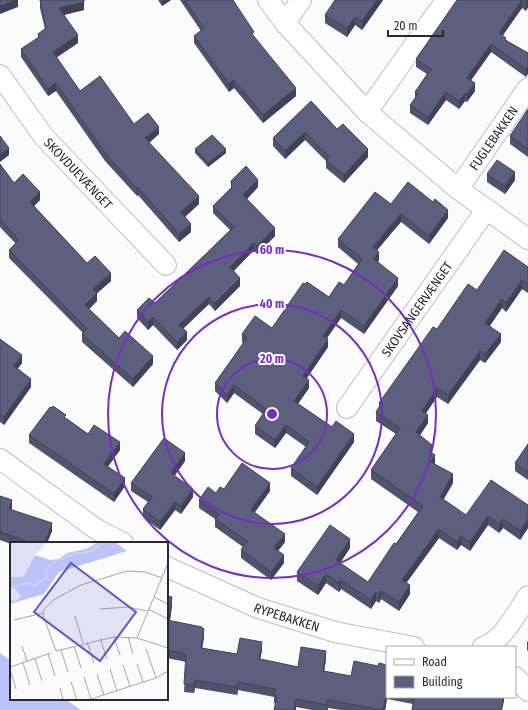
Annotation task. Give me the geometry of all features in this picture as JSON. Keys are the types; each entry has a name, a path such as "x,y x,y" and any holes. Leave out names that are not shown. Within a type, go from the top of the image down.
{"street":[{"path":"268,0 285,23 367,112 458,189 528,239"},
{"path":"285,23 301,0"},
{"path":"367,112 446,0"},
{"name":"SKOVDUEVÆNGET","path":"0,75 44,136 166,265"},
{"name":"FUGLEBAKKEN","path":"458,189 528,88"},
{"name":"SKOVSANGERVÆNGET","path":"347,408 486,210"},
{"path":"0,459 96,529 120,542"},
{"name":"RYPEBAKKEN","path":"168,567 258,608 335,632 409,646"},
{"path":"487,646 502,633 528,596"},
{"path":"516,678 528,691"}],"shaded area":[{"path":"0,653 10,660 10,700 66,700 81,710 0,710"}],"building":[{"path":"0,0 15,0 0,6"},
{"path":"40,0 84,0 84,2 59,8 78,35 53,52 80,91 100,76 134,124 148,113 159,127 145,138 199,196 181,212 191,224 179,234 138,187 137,189 105,153 56,83 48,89 21,49 39,37 38,34 46,28"},
{"path":"185,0 233,0 254,32 252,34 296,88 263,115 234,80 229,84 194,36 204,28"},
{"path":"335,0 377,0 362,21 355,17 347,29 325,15"},
{"path":"457,0 522,0 499,33 506,38 505,40 528,53 528,66 526,69 491,44 467,78 475,83 467,94 465,93 459,101 446,92 428,117 410,105 418,94 415,92 431,69 416,59"},
{"path":"311,101 337,129 343,124 368,149 344,175 326,160 329,157 305,132 285,151 273,138"},
{"path":"528,109 528,149 510,136"},
{"path":"212,135 226,149 208,163 195,149"},
{"path":"0,136 9,148 0,155"},
{"path":"497,160 515,172 505,186 487,174"},
{"path":"0,164 14,183 23,174 40,192 30,202 87,263 95,256 111,273 93,289 97,293 85,305 119,338 125,331 153,356 133,379 82,334 87,329 9,250 19,240 0,219"},
{"path":"246,166 258,180 243,195 275,228 257,246 254,243 230,267 240,278 215,303 209,297 179,325 187,332 177,342 153,317 148,322 137,310 149,298 155,303 234,227 213,206 232,187 231,181"},
{"path":"408,182 433,202 435,199 448,210 429,236 401,214 373,247 379,252 374,259 398,278 364,326 341,310 323,336 328,339 303,376 309,380 294,401 332,427 336,421 354,434 317,487 291,468 309,442 286,425 275,440 255,426 266,409 234,385 227,395 215,383 247,338 242,334 255,316 272,328 303,283 305,284 307,282 329,297 339,282 344,285 362,259 338,239 375,192 391,204"},
{"path":"504,250 528,267 528,284 522,280 506,303 502,299 485,323 501,334 485,354 480,351 448,395 437,388 422,411 428,415 416,432 432,445 429,451 435,455 431,462 453,474 440,497 466,515 491,480 528,505 528,519 520,531 503,519 499,524 488,516 470,542 461,536 457,542 439,529 402,580 410,585 399,602 381,591 379,594 376,592 371,600 341,580 339,583 326,574 318,586 297,572 330,525 350,539 336,560 368,582 394,543 396,544 423,506 371,470 400,428 376,412 381,404 379,403 433,327 437,329 468,284 477,290"},
{"path":"0,339 22,355 14,366 31,379 4,417 0,414"},
{"path":"53,406 66,415 64,417 88,434 94,425 120,442 104,464 125,478 114,494 29,435 50,407 51,408"},
{"path":"164,438 185,453 171,473 193,489 181,506 175,502 160,522 143,509 152,497 131,483"},
{"path":"528,444 528,473 515,463"},
{"path":"242,463 270,483 251,510 285,534 274,548 284,555 271,572 241,550 247,541 215,519 219,514 199,500 208,487 216,493 220,487 224,489"},
{"path":"0,496 12,500 9,509 52,523 45,542 29,542 0,532"},
{"path":"168,596 172,597 168,618"},
{"path":"168,620 202,627 204,629 201,648 237,654 240,638 262,642 259,659 298,667 301,647 326,651 323,671 351,676 354,661 378,666 379,663 386,665 386,696 383,710 328,700 327,705 296,699 294,710 274,710 277,696 274,695 275,689 238,682 237,687 195,680 194,685 184,684 186,654 168,650"},
{"path":"414,698 503,698 501,710 412,710"}]}
